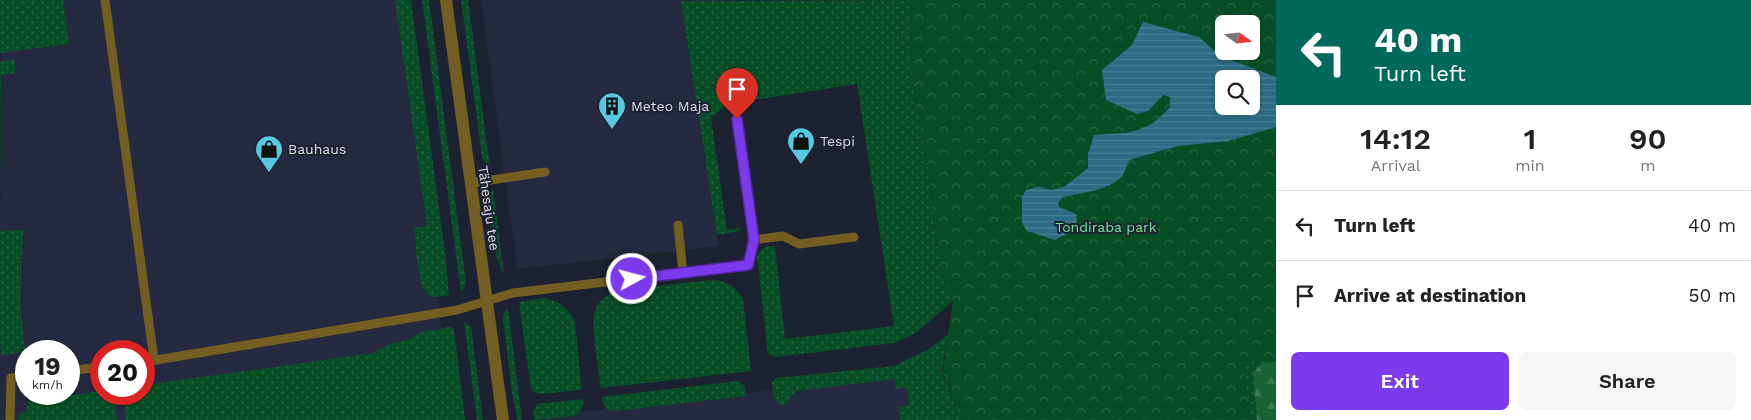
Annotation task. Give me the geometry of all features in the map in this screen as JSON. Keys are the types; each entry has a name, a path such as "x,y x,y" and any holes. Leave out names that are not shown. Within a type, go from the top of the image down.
{"street":[{"name":"Tähesaju tee","path":"446,0 503,420"}],"lane":[{"path":"105,0 151,340"},
{"path":"155,360 457,310 513,293 748,265 754,240 737,119"},
{"path":"471,184 545,172"},
{"path":"678,225 683,273"},
{"path":"754,240 783,236 799,244 854,237"},
{"path":"10,420 11,378 15,377"}],"shaded area":[{"path":"2,0 398,0 451,400 272,420 0,420 0,335 23,334 23,254 0,255"},
{"path":"481,0 722,0 682,6 719,246 517,269"},
{"path":"1143,22 1199,37 1215,51 1215,60 1231,60 1257,70 1215,70 1215,115 1260,115 1260,71 1276,77 1276,127 1228,141 1178,146 1129,160 1123,175 1118,180 1095,190 1063,197 1058,203 1059,207 1076,214 1077,220 1072,231 1055,240 1027,231 1022,223 1022,197 1026,190 1039,187 1051,190 1064,187 1088,168 1088,154 1094,135 1136,131 1152,123 1170,107 1170,97 1163,95 1148,111 1137,114 1106,100 1102,70 1132,45"},
{"path":"942,371 950,420 537,420 536,417"}],"green space":[{"path":"0,0 63,0 69,44 0,53"},
{"path":"395,0 411,0 449,295 430,296 422,285 420,276 414,228 427,226"},
{"path":"422,0 429,0 466,283 461,292"},
{"path":"461,0 468,0 490,168 482,157"},
{"path":"912,0 910,30 913,86 930,179 935,234 941,271 953,301 917,332 895,343 775,357 768,354 757,256 766,247 775,246 785,339 894,326 857,84 728,104 711,118 727,230 740,228 739,231 717,235 681,1"},
{"name":"Tondiraba park","path":"912,0 1276,0 1276,357 1243,361 1250,420 962,420 943,372 953,301 941,271 935,234 930,179 913,86 910,30"},
{"path":"14,59 16,73 1,75 0,197 0,62"},
{"path":"493,189 504,273 497,259 490,223 488,203"},
{"path":"23,230 21,305 24,340 15,340 15,353 2,355 0,342 0,231"},
{"path":"712,280 730,285 743,299 751,371 601,388 593,319 598,304 604,298 619,290"},
{"path":"544,298 555,301 563,306 570,313 575,323 582,390 538,394 531,390 519,302"},
{"path":"508,309 522,420 518,420 512,393 503,318 505,311"},
{"path":"464,321 471,327 483,420 477,420"},
{"path":"449,327 453,328 465,420 126,420 124,405 155,405 155,383 373,353 389,344 409,340 419,333"},
{"path":"948,335 942,371 962,420 900,420 898,407 909,405 908,388 895,389 895,379 796,391 786,404 781,406 774,398 772,382 777,378 894,366 927,350"},
{"path":"1276,357 1276,420 1250,420 1243,361"},
{"path":"1276,362 1276,420 1257,420 1253,373 1262,363"},
{"path":"737,381 744,385 746,396 615,411 609,410 606,407 602,397"},
{"path":"90,392 90,405 115,405 117,420 18,420 19,414 26,412 27,405 80,405 80,394"},
{"path":"583,399 582,409 573,416 534,420 533,413 537,404"}],"place":[{"name":"Meteo Maja","path":"612,130"},
{"name":"Tespi","path":"801,165"},
{"name":"Bauhaus","path":"269,173"}],"route":[{"path":"632,279 748,265 754,240 737,119"}]}
